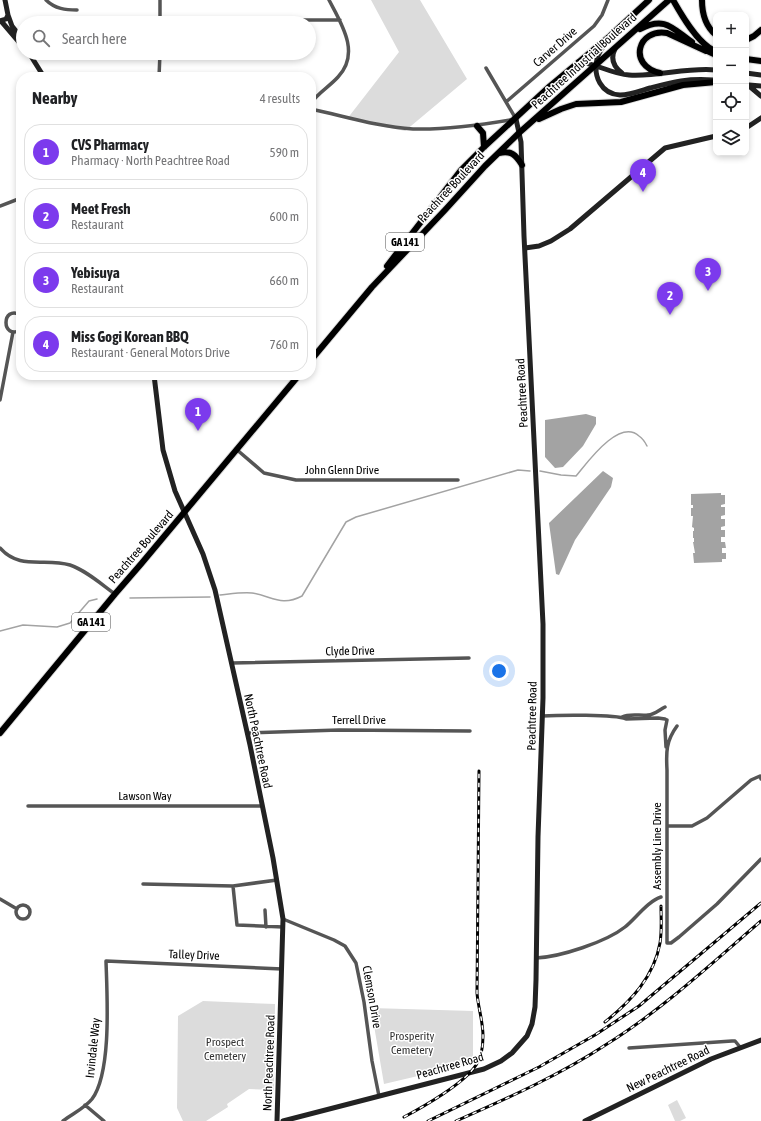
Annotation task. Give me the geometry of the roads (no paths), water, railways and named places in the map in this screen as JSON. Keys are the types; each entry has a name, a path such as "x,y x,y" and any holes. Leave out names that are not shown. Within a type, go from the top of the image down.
{"highway":[{"name":"Peachtree Industrial Boulevard","path":"516,119 649,0"},
{"name":"Peachtree Industrial Boulevard","path":"532,122 616,49 669,0"},
{"path":"673,0 696,34 707,47 713,50"},
{"path":"702,0 702,13 706,23 713,32"},
{"path":"632,34 649,24 659,22 671,27 706,51"},
{"path":"749,38 761,30"},
{"path":"660,73 652,71 644,65 639,55 641,45 654,33 667,33 713,54"},
{"path":"749,59 761,61"},
{"path":"532,122 576,104 621,102 683,85 713,81"},
{"name":"Peachtree Boulevard","path":"372,287 452,181 484,147 516,119"},
{"name":"Peachtree Boulevard","path":"316,354 372,287 499,153 532,122"},
{"path":"477,126 483,134 484,147"},
{"path":"499,153 513,153 517,156 522,165"},
{"name":"Peachtree Boulevard","path":"0,733 295,380"}],"street":[{"path":"5,0 8,15 12,26 16,31"},
{"path":"46,0 63,10 77,10"},
{"path":"160,0 160,16"},
{"path":"316,98 339,76 348,59 349,46 345,30 329,0"},
{"name":"Carver Drive","path":"506,102 594,26 602,15 608,0"},
{"path":"0,4 6,6"},
{"path":"8,15 6,19 1,21 16,38"},
{"path":"316,20 340,20"},
{"path":"610,36 598,55 596,65 599,83 608,91 619,95 688,79 713,81"},
{"path":"616,49 613,53 614,63 619,71 624,75"},
{"path":"33,60 41,72"},
{"path":"160,60 160,72"},
{"path":"578,62 596,65 624,75 688,70 713,70"},
{"path":"316,110 389,126 406,128 444,129 477,126 516,119 486,68"},
{"path":"749,73 761,75"},
{"path":"749,84 761,86"},
{"path":"749,86 761,96"},
{"path":"749,126 761,118"},
{"name":"Peachtree Road","path":"283,1121 484,1069 501,1061 512,1053 527,1036 532,1024 535,1007 542,716 542,610 522,165 520,132 516,119"},
{"path":"525,248 539,246 570,230 665,148 713,137"},
{"path":"0,206 16,200"},
{"path":"16,313 12,313 5,320 6,327 10,331 16,331"},
{"path":"0,400 13,332"},
{"name":"North Peachtree Road","path":"155,380 163,450 175,491 203,554 215,590 247,733 277,880 283,919 277,1121"},
{"name":"John Glenn Drive","path":"236,449 264,473 296,480 458,480"},
{"path":"0,548 19,562 47,562 69,565 87,573 115,594"},
{"name":"Clyde Drive","path":"232,663 469,658"},
{"path":"542,716 622,717 626,715 648,715 655,713 665,706"},
{"name":"Assembly Line Drive","path":"622,717 626,719 658,718 666,720 667,943 671,943 679,937 717,904 761,859"},
{"name":"Assembly Line Drive","path":"666,748 677,726"},
{"name":"Terrell Drive","path":"247,733 339,730 470,731"},
{"path":"667,826 692,826 707,818 751,780 760,777"},
{"name":"Lawson Way","path":"28,806 262,806"},
{"path":"143,884 233,886 277,880"},
{"path":"233,886 237,925 283,927"},
{"path":"536,958 550,958 607,938 624,928 654,900 661,897"},
{"path":"0,899 17,908"},
{"path":"21,905 26,906 30,911 29,916 24,919 18,918 16,913 17,908 21,905"},
{"path":"264,910 266,926"},
{"name":"Clemson Drive","path":"283,919 334,940 344,946 356,963 364,1002 372,1061 380,1096"},
{"name":"Talley Drive","path":"106,961 282,969"},
{"name":"Irvindale Way","path":"63,1121 85,1105 93,1097 100,1086 104,1070 107,1014 106,961"},
{"name":"New Peachtree Road","path":"586,1121 705,1062 761,1040"},
{"path":"629,1048 732,1041 735,1041 740,1047"},
{"path":"85,1105 104,1121"}],"waterway":[{"path":"540,471 576,476 604,444 613,437 622,433 631,432 639,436 647,446"},
{"path":"220,595 252,593 282,601 295,599 302,596 346,522 356,517 518,470 530,471"},
{"path":"130,598 210,597"},
{"path":"0,631 23,625 57,627 70,623 89,601 97,599"}],"railway":[{"path":"404,1117 443,1094 463,1079 476,1065 482,1051 483,1030 477,993 479,771"},
{"path":"428,1121 539,1067 595,1035 639,1006 761,903"},
{"path":"605,1022 632,997 653,967 660,943 661,906"},
{"path":"456,1121 552,1076 607,1044 667,1001 761,921"}],"place":[{"name":"Miss Gogi Korean BBQ","path":"643,192"},
{"name":"Yebisuya","path":"708,291"},
{"name":"Meet Fresh","path":"670,315"},
{"name":"CVS Pharmacy","path":"198,431"}],"park label":[{"name":"Prosperity Cemetery","path":"412,1043"},
{"name":"Prospect Cemetery","path":"225,1049"}]}
